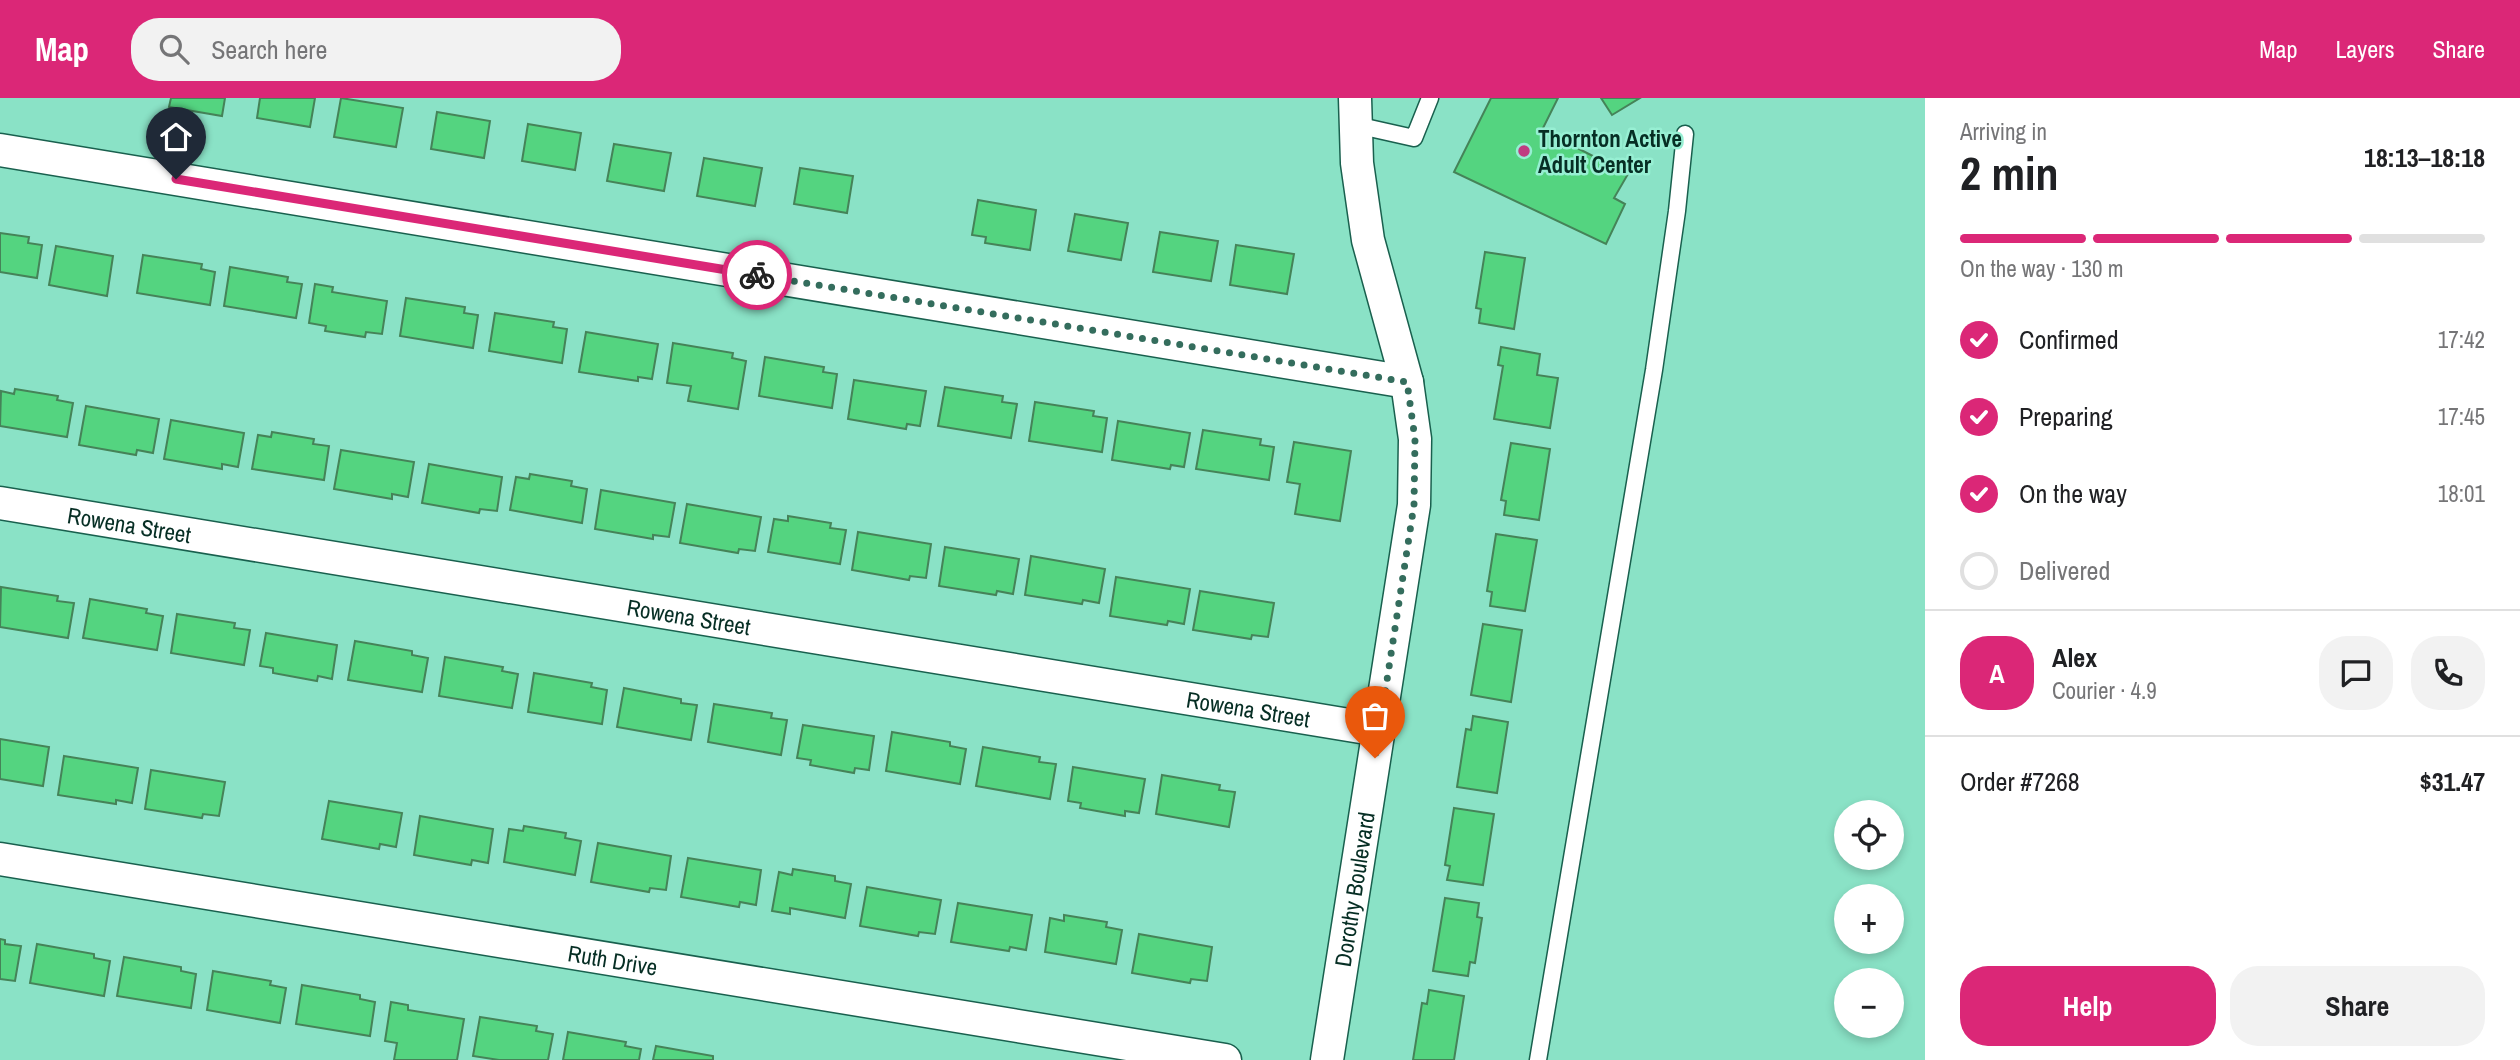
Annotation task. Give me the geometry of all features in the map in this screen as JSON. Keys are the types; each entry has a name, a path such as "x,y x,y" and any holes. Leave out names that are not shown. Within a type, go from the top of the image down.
{"street":[{"name":"Dorothy Boulevard","path":"1327,1060 1414,505 1415,439 1407,382 1368,240 1357,163 1356,111"},
{"path":"0,150 1407,382"},
{"name":"Rowena Street","path":"0,503 1380,730"},
{"name":"Ruth Drive","path":"0,859 1225,1060"}],"lane":[{"path":"1356,111 1413,138 1430,98"},
{"path":"1538,1060 1654,370 1685,134"}],"building":[{"path":"171,98 225,98 222,116 169,107"},
{"path":"260,98 315,98 310,127 257,118"},
{"path":"341,98 403,108 396,147 334,137"},
{"name":"Thornton Active Adult Center","path":"1491,98 1558,98 1542,130 1628,174 1614,198 1625,204 1606,244 1454,172"},
{"path":"1601,98 1640,98 1612,115"},
{"path":"437,112 490,121 484,158 431,149"},
{"path":"528,124 581,133 575,170 522,161"},
{"path":"614,144 671,153 664,191 607,181"},
{"path":"704,158 762,168 755,206 697,196"},
{"path":"800,168 853,176 847,213 794,204"},
{"path":"978,200 1036,210 1030,250 985,243 986,237 972,235"},
{"path":"1075,214 1128,223 1121,260 1068,251"},
{"path":"1160,232 1218,241 1211,281 1153,272"},
{"path":"0,233 29,237 28,243 42,245 37,278 0,272"},
{"path":"1236,245 1294,254 1287,294 1230,285"},
{"path":"56,246 113,256 107,296 49,285"},
{"path":"1485,252 1525,258 1514,329 1479,323 1481,309 1476,308"},
{"path":"143,255 202,264 201,269 215,272 210,305 137,293"},
{"path":"230,267 288,277 287,282 302,284 296,318 224,306"},
{"path":"315,284 333,287 332,292 387,301 382,334 366,332 365,337 325,331 326,326 309,323"},
{"path":"406,298 465,307 464,313 478,315 473,348 400,336"},
{"path":"495,313 554,322 553,327 567,329 562,363 489,351"},
{"path":"586,332 658,344 652,379 638,377 638,381 579,372"},
{"path":"673,343 733,353 732,358 746,361 738,409 688,401 691,386 667,383"},
{"path":"1501,347 1540,354 1537,375 1558,378 1550,428 1494,419 1503,366 1498,365"},
{"path":"765,357 824,367 823,372 837,374 832,408 759,396"},
{"path":"854,380 926,391 920,426 907,424 906,429 848,419"},
{"path":"945,387 1003,396 1002,402 1017,404 1011,438 938,426"},
{"path":"15,389 58,396 57,400 73,403 67,437 0,426 1,391 14,394"},
{"path":"1035,402 1094,411 1093,416 1107,418 1102,452 1029,441"},
{"path":"86,406 159,419 153,453 137,450 136,455 79,445"},
{"path":"171,420 244,433 238,467 222,464 222,469 164,459"},
{"path":"1118,421 1190,433 1184,467 1171,465 1170,469 1112,460"},
{"path":"1203,430 1261,439 1260,445 1274,447 1269,480 1196,469"},
{"path":"272,432 314,439 313,444 329,446 324,480 252,469 258,435 271,437"},
{"path":"1294,442 1351,451 1340,521 1295,514 1300,484 1287,482"},
{"path":"1511,443 1550,449 1539,520 1504,515 1506,501 1501,500"},
{"path":"341,450 414,462 408,497 392,494 392,499 334,489"},
{"path":"429,464 502,477 497,511 480,509 479,513 422,503"},
{"path":"530,474 572,481 571,486 587,489 582,523 510,510 516,477 529,479"},
{"path":"601,490 675,503 669,537 653,535 653,539 595,529"},
{"path":"687,504 761,517 755,551 739,549 738,553 680,543"},
{"path":"788,516 831,523 830,528 846,530 840,564 768,552 774,519 788,521"},
{"path":"858,532 931,544 926,578 910,576 909,580 852,570"},
{"path":"1496,534 1537,540 1525,611 1490,606 1492,592 1487,591"},
{"path":"945,547 1019,559 1013,594 997,591 996,595 939,586"},
{"path":"1031,556 1105,569 1099,603 1083,600 1082,604 1025,595"},
{"path":"1116,577 1190,589 1184,624 1168,621 1167,625 1110,616"},
{"path":"1,587 58,596 57,601 74,603 68,638 0,627"},
{"path":"1200,591 1274,603 1268,637 1252,635 1251,639 1193,630"},
{"path":"90,599 147,609 146,613 163,616 157,650 83,638"},
{"path":"177,614 235,623 234,628 250,630 244,665 171,653"},
{"path":"1483,624 1522,630 1511,702 1471,695"},
{"path":"266,633 337,645 332,679 318,676 317,681 273,673 273,668 260,666"},
{"path":"355,641 412,651 412,655 428,658 422,692 348,680"},
{"path":"445,657 503,667 502,671 518,674 512,708 439,696"},
{"path":"534,673 592,683 591,687 607,690 602,724 528,712"},
{"path":"624,688 681,699 681,703 697,705 691,740 617,727"},
{"path":"714,704 772,713 771,718 787,720 781,755 708,742"},
{"path":"1473,716 1508,722 1497,793 1457,787 1466,729 1471,730"},
{"path":"803,725 874,736 869,770 855,768 854,773 810,765 811,760 797,758"},
{"path":"892,732 950,742 950,746 966,749 960,784 886,771"},
{"path":"0,739 49,747 43,786 0,779"},
{"path":"983,747 1040,757 1039,762 1056,764 1050,799 976,786"},
{"path":"64,756 138,768 132,803 116,800 116,804 58,795"},
{"path":"1073,767 1145,779 1139,813 1125,811 1125,816 1080,808 1081,803 1068,801"},
{"path":"151,770 225,782 219,816 203,814 202,818 145,809"},
{"path":"1162,775 1220,785 1219,790 1235,792 1229,827 1156,814"},
{"path":"329,801 402,813 396,847 380,844 379,849 322,839"},
{"path":"1454,808 1494,814 1483,885 1447,880 1450,866 1445,865"},
{"path":"420,816 493,829 488,863 472,860 471,865 414,855"},
{"path":"524,826 566,833 565,838 581,841 575,875 504,862 509,829 523,831"},
{"path":"598,843 671,856 666,890 650,888 649,892 591,882"},
{"path":"688,858 761,870 756,905 740,902 739,907 681,897"},
{"path":"793,869 835,876 835,881 851,884 845,918 790,908 790,914 772,911 779,872 792,875"},
{"path":"867,887 941,900 935,934 919,932 918,936 860,926"},
{"path":"1445,898 1479,903 1477,917 1482,918 1475,963 1470,962 1468,976 1433,971"},
{"path":"958,903 1032,915 1026,950 1010,947 1009,951 951,942"},
{"path":"1064,915 1107,922 1106,927 1122,930 1116,964 1045,952 1050,918 1064,921"},
{"path":"1139,934 1212,947 1207,981 1191,979 1190,983 1132,973"},
{"path":"0,939 5,940 5,944 21,946 15,981 0,979"},
{"path":"37,944 94,954 94,958 110,961 104,996 30,983"},
{"path":"124,957 181,967 181,971 196,974 191,1008 117,996"},
{"path":"213,971 271,981 270,985 286,988 280,1023 207,1010"},
{"path":"302,985 360,995 360,999 375,1002 370,1036 296,1024"},
{"path":"1429,990 1464,996 1454,1060 1413,1060 1422,1003 1427,1004"},
{"path":"391,1002 408,1005 408,1010 464,1019 457,1060 394,1060 397,1043 385,1041"},
{"path":"480,1017 537,1026 536,1031 553,1034 548,1060 499,1060 473,1056"},
{"path":"568,1032 626,1042 625,1046 641,1049 639,1060 563,1060"},
{"path":"656,1046 713,1056 713,1060 653,1060"}],"way so far":[{"path":"757,275 1407,382 1415,439 1414,505 1375,758"}],"place":[{"name":"Thornton Active Adult Center","path":"1524,151"}],"route":[{"path":"176,179 757,275"}]}
